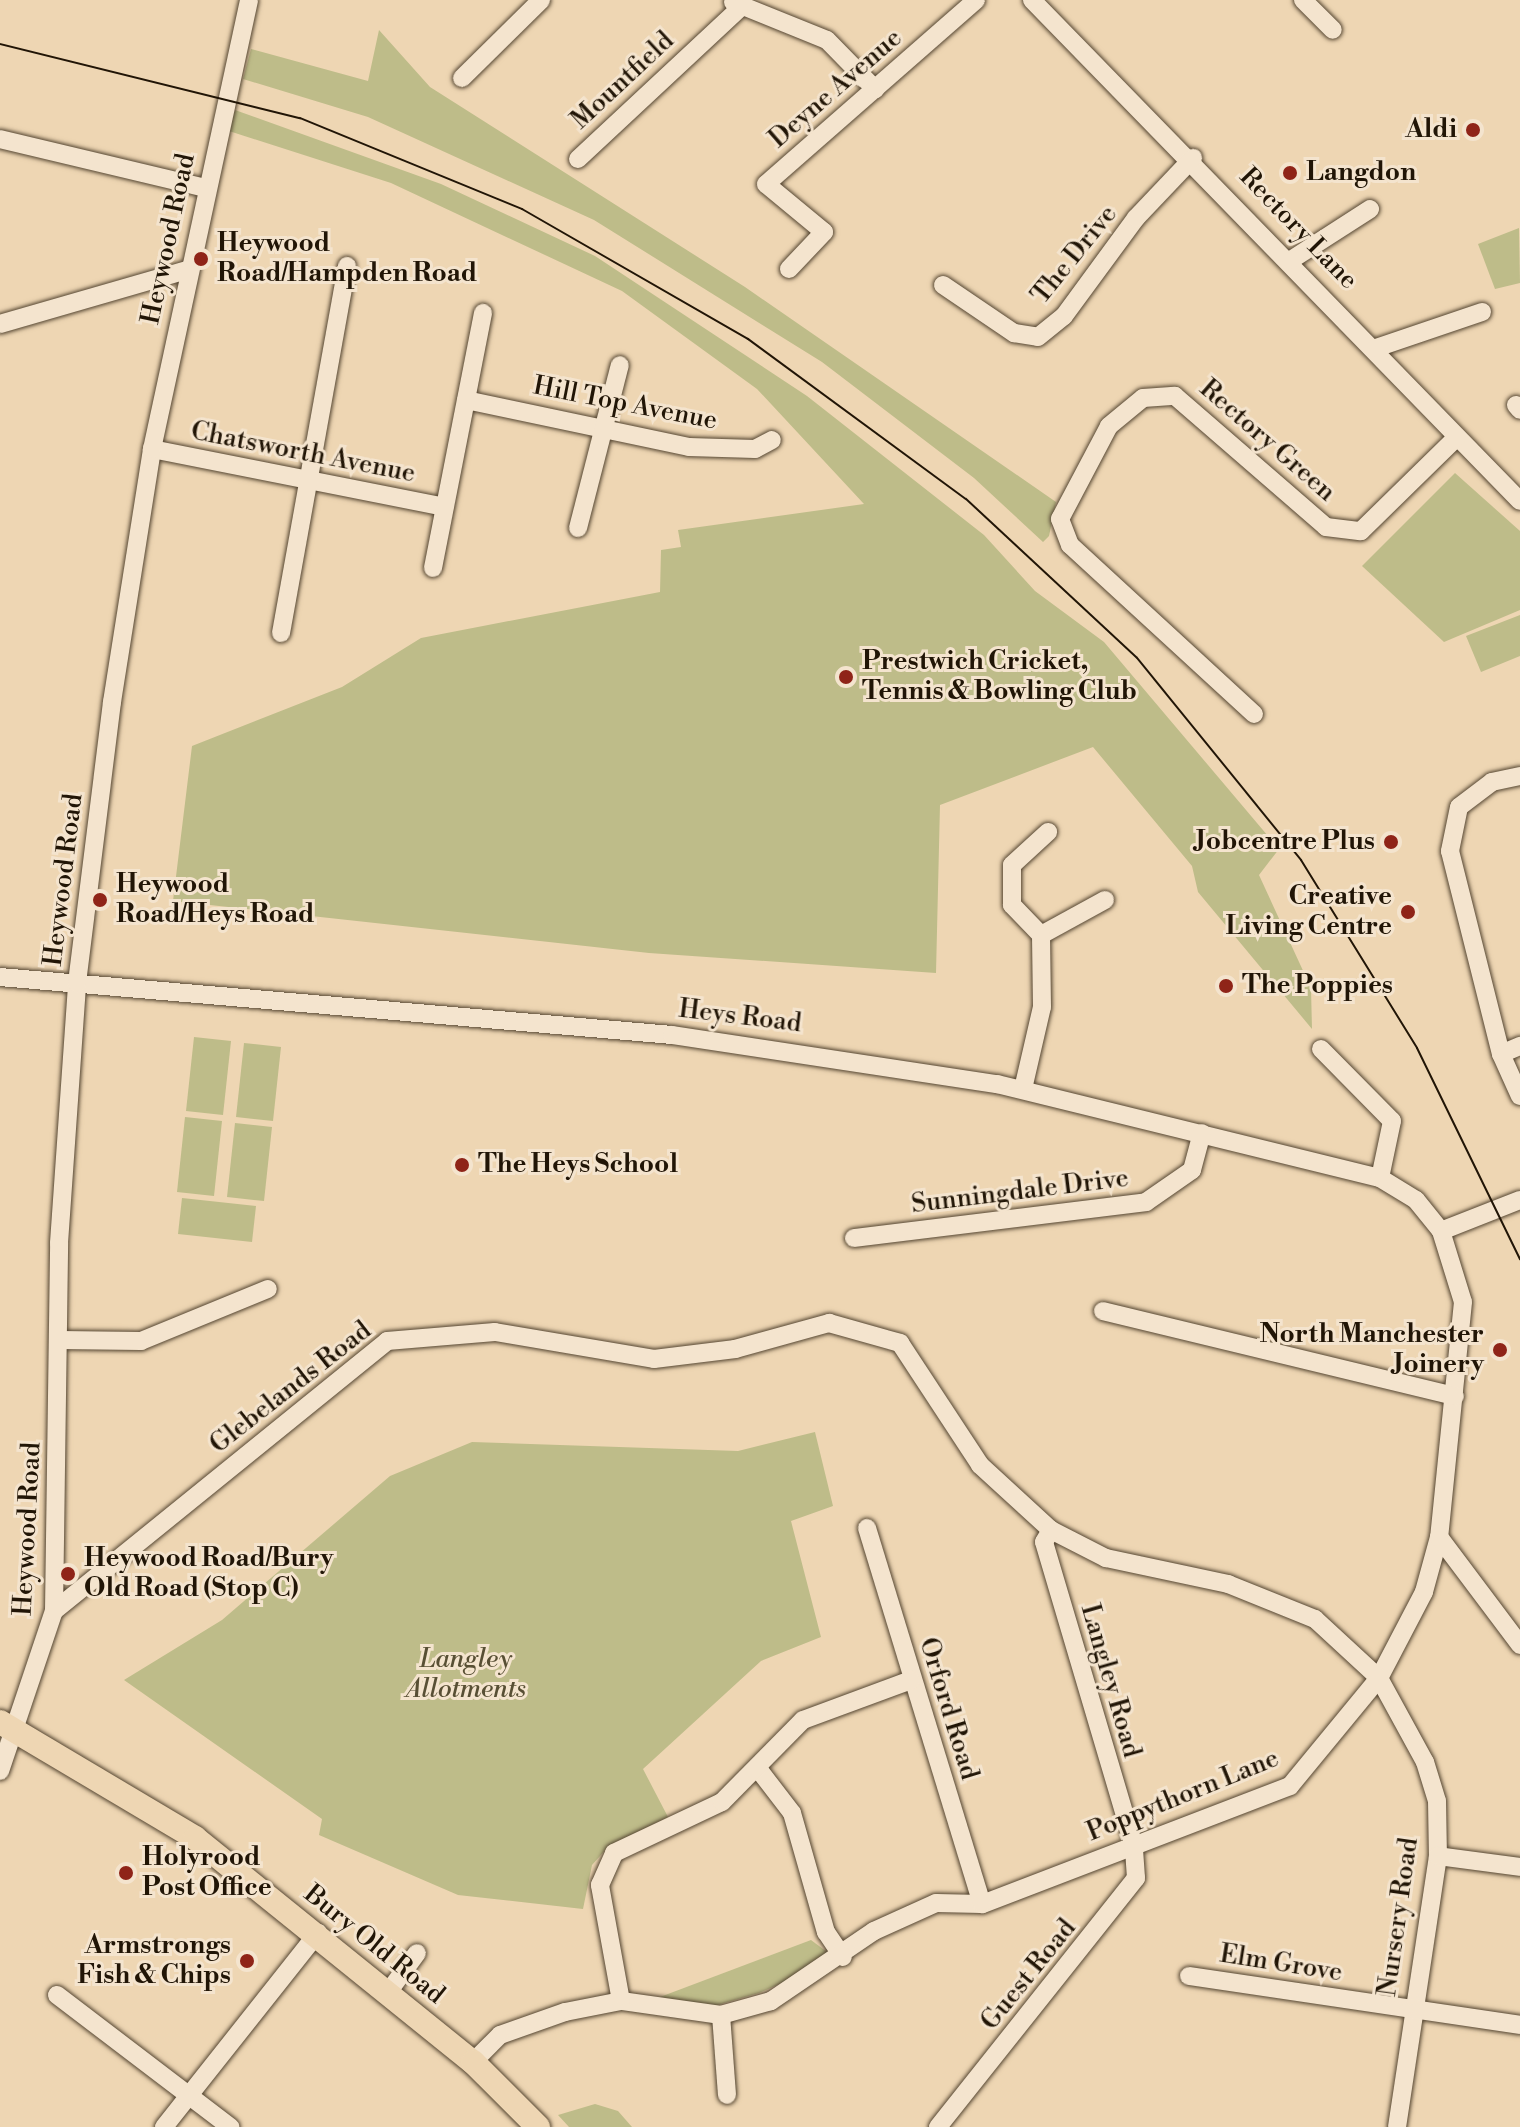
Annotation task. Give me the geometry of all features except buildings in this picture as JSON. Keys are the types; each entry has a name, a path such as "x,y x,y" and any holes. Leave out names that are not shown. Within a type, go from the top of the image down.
{"main road":[{"name":"Bury Old Road","path":"7,1725 195,1838 389,1991 473,2062 538,2127"}],"street":[{"name":"Heywood Road","path":"0,1771 7,1725 54,1611 60,1340 77,983 152,449 187,270 249,0"},
{"path":"462,78 541,0"},
{"name":"Deyne Avenue","path":"789,269 824,232 766,184 976,0"},
{"name":"Rectory Lane","path":"1032,0 1193,158 1520,501"},
{"path":"1303,0 1333,30"},
{"path":"735,5 827,40 875,89"},
{"name":"Mountfield","path":"578,159 735,5"},
{"path":"0,139 206,188"},
{"name":"The Drive","path":"943,285 1014,333 1038,337 1064,316 1136,218 1193,158"},
{"path":"1291,260 1370,209"},
{"path":"281,633 347,266"},
{"path":"0,324 187,270"},
{"path":"1376,348 1482,312"},
{"path":"433,568 483,313"},
{"path":"578,528 620,365"},
{"name":"Rectory Green","path":"1254,714 1070,545 1060,519 1109,426 1143,398 1175,396 1326,527 1361,531 1457,437"},
{"name":"Hill Top Avenue","path":"466,400 720,450 755,449 772,440"},
{"name":"Chatsworth Avenue","path":"152,449 444,507"},
{"path":"1520,776 1492,782 1459,807 1450,851 1501,1054 1520,1096"},
{"path":"1023,1089 1042,1007 1041,935 1012,905 1012,865 1048,832"},
{"path":"1041,935 1105,900"},
{"name":"Heys Road","path":"0,977 672,1035 1023,1089 1380,1178 1416,1200 1441,1231"},
{"path":"1501,1054 1520,1046"},
{"path":"1321,1049 1392,1121 1380,1178"},
{"name":"Sunningdale Drive","path":"854,1238 1146,1202 1192,1170 1202,1133"},
{"path":"1441,1231 1520,1200"},
{"name":"Poppythorn Lane","path":"982,1904 1290,1786 1379,1678 1424,1592 1439,1537 1463,1302 1441,1231"},
{"path":"60,1340 141,1341 268,1289"},
{"path":"1103,1311 1455,1396"},
{"name":"Glebelands Road","path":"54,1611 387,1341 495,1332 654,1359 735,1349 829,1323 900,1343 980,1465 1051,1530 1106,1558 1228,1584 1315,1619 1379,1678"},
{"name":"Orford Road","path":"867,1528 982,1904"},
{"name":"Langley Road","path":"1051,1530 1044,1542 1134,1846"},
{"path":"1439,1537 1520,1645"},
{"name":"Nursery Road","path":"1379,1678 1425,1762 1437,1801 1438,1856 1397,2127"},
{"path":"621,2001 603,1867 614,1853 722,1802 759,1770 803,1720 911,1680"},
{"path":"759,1770 792,1813 826,1932 843,1957"},
{"name":"Guest Road","path":"938,2127 1117,1907 1136,1878 1134,1846"},
{"path":"1438,1856 1520,1867"},
{"path":"473,2062 500,2035 621,2001 721,2015 771,2001 843,1957 874,1931 936,1903 982,1904"},
{"path":"164,2127 318,1933"},
{"path":"389,1991 417,1953"},
{"name":"Elm Grove","path":"1189,1976 1520,2025"},
{"path":"57,1995 230,2127"},
{"path":"721,2015 727,2095"}],"green space":[{"path":"379,30 430,87 745,287 1056,502 1049,536 1043,542 974,478 822,362 594,220 368,117 243,79 251,49 368,81"},
{"path":"235,110 441,184 595,256 807,396 984,535 1035,591 1104,642 1279,849 1259,875 1311,988 1312,1029 1198,892 1192,866 1093,747 940,805 936,973 649,953 173,901 192,746 342,687 421,638 660,592 661,550 681,547 678,530 864,504 757,389 622,291 391,183 229,131"},
{"path":"1519,228 1520,283 1495,289 1478,244"},
{"path":"1455,473 1520,531 1520,610 1444,642 1362,566"},
{"path":"1520,615 1520,656 1481,672 1466,636"},
{"path":"194,1037 231,1041 223,1115 186,1111"},
{"path":"244,1043 281,1047 273,1121 236,1117"},
{"path":"185,1117 222,1121 214,1196 177,1192"},
{"path":"235,1123 272,1127 264,1201 227,1197"},
{"path":"182,1198 256,1206 252,1242 178,1234"},
{"name":"Langley Allotments","path":"815,1432 833,1506 791,1521 821,1637 761,1661 643,1769 668,1817 608,1847 592,1865 583,1909 458,1895 319,1835 322,1819 124,1680 222,1620 390,1476 472,1442 738,1451"},
{"path":"811,1940 827,1952 811,1970 759,1993 714,2006 660,1997"},
{"path":"595,2104 618,2111 632,2127 569,2127 558,2115"}],"tram line":[{"path":"0,44 300,118 522,209 748,339 966,499 1137,658 1301,860 1417,1048 1520,1259"}],"place":[{"name":"Aldi","path":"1473,130"},
{"name":"Langdon","path":"1290,173"},
{"name":"Heywood Road/Hampden Road","path":"201,259"},
{"name":"Prestwich Cricket, Tennis & Bowling Club","path":"846,677"},
{"name":"Jobcentre Plus","path":"1391,842"},
{"name":"Heywood Road/Heys Road","path":"100,900"},
{"name":"Creative Living Centre","path":"1408,912"},
{"name":"The Poppies","path":"1226,986"},
{"name":"The Heys School","path":"462,1165"},
{"name":"North Manchester Joinery","path":"1500,1350"},
{"name":"Heywood Road/Bury Old Road (Stop C)","path":"68,1574"},
{"name":"Holyrood Post Office","path":"126,1873"},
{"name":"Armstrongs Fish & Chips","path":"247,1961"}]}
